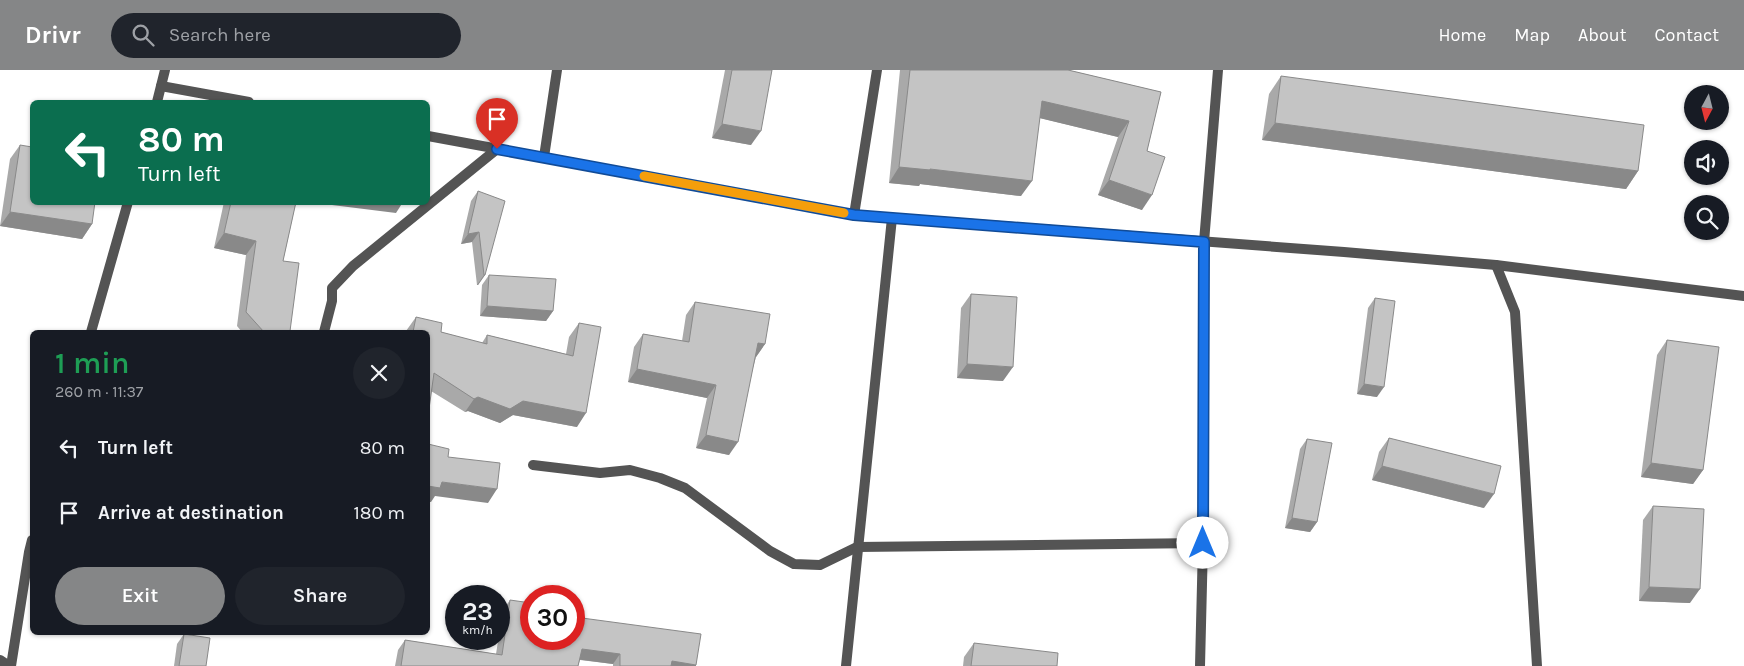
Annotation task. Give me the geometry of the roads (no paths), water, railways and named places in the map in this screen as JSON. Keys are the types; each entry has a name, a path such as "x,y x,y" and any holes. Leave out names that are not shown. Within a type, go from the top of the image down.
{"street":[{"path":"158,100 165,70"},
{"path":"544,157 557,70"},
{"path":"854,215 877,70"},
{"path":"1200,666 1203,543 1204,242 1218,70"},
{"path":"161,86 238,100"},
{"path":"430,136 854,215 1496,266 1744,296"},
{"path":"430,203 497,149"},
{"path":"92,330 127,205"},
{"path":"325,330 332,301 332,288 353,266 428,205"},
{"path":"846,666 892,218"},
{"path":"1496,266 1515,312 1537,666"},
{"path":"533,465 600,473 630,470 660,478 685,488 770,551 794,564 820,565 857,547 1203,543"},
{"path":"0,660 10,666 30,548"}]}
